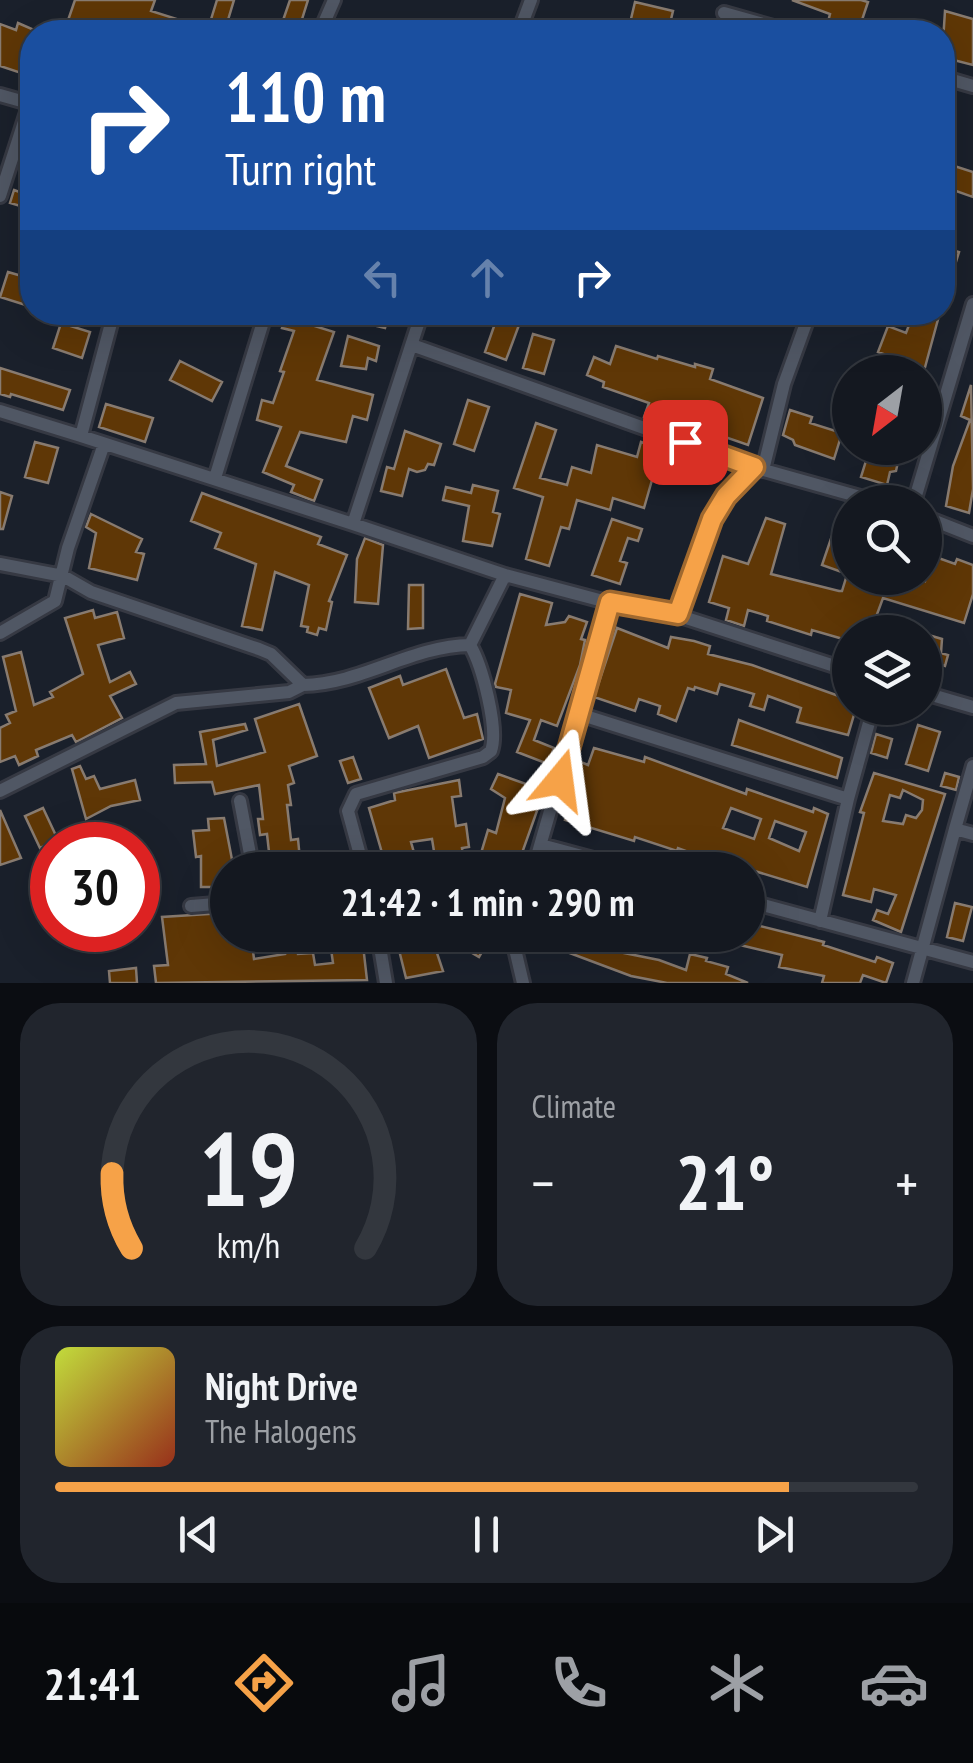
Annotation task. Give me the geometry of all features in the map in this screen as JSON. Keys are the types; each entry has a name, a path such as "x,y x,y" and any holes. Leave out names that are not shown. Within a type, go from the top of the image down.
{"street":[{"path":"724,13 749,20"},
{"path":"0,196 20,138"},
{"path":"919,485 973,304"},
{"path":"82,436 111,325"},
{"path":"215,478 262,325"},
{"path":"353,524 418,325"},
{"path":"678,614 712,519 726,496 758,468 805,325"},
{"path":"412,345 758,468 832,489"},
{"path":"0,411 215,478 505,576 678,614 832,665"},
{"path":"0,633 54,604 68,548 104,444"},
{"path":"942,524 973,536"},
{"path":"0,564 63,576 91,592 259,648 271,654 303,685"},
{"path":"470,645 505,576"},
{"path":"539,852 610,602"},
{"path":"0,791 176,703 289,692 303,685 355,677 427,650 470,645"},
{"path":"359,852 348,810 356,794 491,751 493,728 477,657 470,645"},
{"path":"942,699 973,707"},
{"path":"579,714 848,799"},
{"path":"820,920 868,725"},
{"path":"912,983 973,766"},
{"path":"240,801 249,852"},
{"path":"954,829 973,834"},
{"path":"541,845 567,852"},
{"path":"191,906 210,904"},
{"path":"765,905 973,962"},
{"path":"381,952 386,983"},
{"path":"516,952 523,983"}],"building":[{"path":"75,0 155,0 151,11 180,20 68,20"},
{"path":"217,0 234,0 228,20 211,20"},
{"path":"290,0 308,0 302,20 283,20"},
{"path":"792,0 868,2 862,20 828,20 830,14"},
{"path":"635,2 673,11 671,20 631,20"},
{"path":"945,11 973,19 973,65 955,60 955,20 944,20"},
{"path":"0,24 16,30 20,24 20,73 0,66"},
{"path":"955,166 973,172 973,197 955,191"},
{"path":"14,190 20,192 20,206 10,203"},
{"path":"8,272 20,276 20,303 0,297"},
{"path":"60,325 90,332 82,358 53,348"},
{"path":"311,325 334,332 317,380 373,395 367,420 353,416 346,442 300,432 286,466 322,480 314,501 291,492 294,485 263,472 281,427 257,420 262,400 273,403 284,372 280,371 294,331 282,328"},
{"path":"494,325 519,325 506,360 485,352"},
{"path":"909,325 936,325 928,355 878,352 888,326 906,333"},
{"path":"533,334 554,340 544,374 523,368"},
{"path":"348,336 379,346 376,361 368,358 366,369 341,366"},
{"path":"616,346 657,359 658,356 713,369 710,379 763,398 748,445 722,436 725,426 679,412 674,428 644,417 649,403 603,387 604,382 587,375 594,357 610,364"},
{"path":"180,361 222,382 212,401 170,380"},
{"path":"0,368 70,390 63,410 0,394"},
{"path":"971,385 973,489 969,513 946,506 953,466 970,420 961,416"},
{"path":"468,400 489,407 474,451 454,444"},
{"path":"106,404 153,418 145,442 99,427"},
{"path":"790,410 812,417 810,423 832,430 832,458 795,445 783,435"},
{"path":"536,423 556,430 540,478 567,485 572,467 591,473 597,445 637,457 641,442 652,446 647,463 656,466 644,508 613,498 610,510 577,500 569,529 561,527 549,566 526,559 543,497 514,488"},
{"path":"405,431 441,444 434,465 428,464 425,470 417,472 409,469 402,496 381,491 387,467 394,469"},
{"path":"35,442 58,448 48,483 25,477"},
{"path":"865,465 897,465 896,471 890,472 887,485 861,477"},
{"path":"473,485 498,491 493,512 500,514 492,546 463,541 469,506 443,500 446,487 471,493"},
{"path":"0,492 12,496 3,529 0,529"},
{"path":"202,493 321,537 318,544 347,555 329,601 332,602 326,630 319,628 317,635 301,626 309,585 275,572 262,630 242,626 256,564 215,548 221,533 191,521"},
{"path":"91,514 142,539 136,552 144,554 137,580 89,568 96,533 86,527"},
{"path":"766,518 785,524 771,574 832,589 832,595 942,595 942,559 955,564 957,559 973,565 973,594 964,623 883,598 877,615 832,615 832,636 812,630 811,635 767,621 768,616 748,610 744,626 726,620 729,608 709,602 723,556 748,564"},
{"path":"612,519 642,529 638,541 628,538 620,561 627,563 620,584 592,575"},
{"path":"832,536 832,569 822,565"},
{"path":"365,538 383,545 378,604 355,602 357,559"},
{"path":"409,585 423,585 423,628 408,629"},
{"path":"520,594 552,603 546,625 565,622 569,616 587,622 581,639 585,640 580,665 557,726 541,720 534,740 554,748 548,764 517,752 530,720 506,713 511,690 495,684"},
{"path":"93,610 95,618 117,612 124,638 98,645 110,682 130,672 136,684 110,696 122,718 76,742 72,735 36,750 38,756 19,765 15,756 0,762 0,728 10,723 6,715 16,711 3,657 21,652 34,705 53,697 50,692 83,674 65,618"},
{"path":"617,628 668,648 671,637 694,641 710,646 708,654 832,694 832,725 851,725 848,735 797,722 801,708 768,696 764,710 750,706 754,694 720,684 717,694 688,688 676,721 658,714 660,706 639,699 635,711 594,697"},
{"path":"446,669 464,718 477,714 483,739 429,758 418,726 389,738 369,688 400,676 403,685"},
{"path":"299,704 317,756 289,766 294,783 288,785 291,840 298,839 299,852 269,852 267,834 260,835 258,819 263,819 259,785 215,794 212,782 175,783 174,765 206,764 200,732 245,724 247,730 213,740 217,766 265,752 255,719"},
{"path":"739,720 842,758 837,778 732,745"},
{"path":"918,725 940,732 928,771 906,764"},
{"path":"876,734 892,739 887,758 871,753"},
{"path":"594,748 644,762 645,757 746,794 747,789 828,814 807,887 765,874 765,852 689,852 678,848 677,851 565,820 580,779 571,776 576,760 588,765","holes":["731,808 761,819 754,839 723,828","775,821 806,832 799,851 769,838"]},
{"path":"353,757 361,779 348,783 340,761"},
{"path":"80,766 86,779 94,776 100,789 135,780 140,800 111,806 86,819 72,769"},
{"path":"874,773 945,794 901,932 873,920 877,910 888,914 896,895 874,889 871,902 843,895 864,813 860,812","holes":["903,790 923,800 916,818 906,815 903,824 883,821 890,795 900,798"]},
{"path":"945,773 959,777 956,790 941,786"},
{"path":"498,774 540,789 533,806 538,808 522,852 481,852 488,830 496,833 505,798 491,789"},
{"path":"459,780 461,796 452,797 456,826 466,824 469,847 462,848 463,852 434,852 432,839 411,842 414,852 382,852 369,808 395,800 394,793"},
{"path":"43,808 50,822 30,822 30,827 25,816"},
{"path":"0,810 21,858 0,865"},
{"path":"224,818 231,852 210,852 210,887 201,887 201,856 196,857 193,831 209,830 208,819"},
{"path":"955,903 972,907 963,941 947,937"},
{"path":"210,914 210,952 253,952 254,959 285,952 313,953 315,965 333,963 331,952 364,952 367,980 156,983 154,966 168,965 162,917"},
{"path":"765,927 824,942 823,945 875,962 877,957 893,963 886,983 863,975 860,983 822,983 824,976 779,967 782,955 765,951"},
{"path":"400,952 437,952 443,971 406,978"},
{"path":"567,952 619,952 686,970 690,954 728,967 726,974 748,983 667,983 631,976"},
{"path":"136,968 137,983 110,983 109,971"}],"route":[{"path":"560,780 610,602 678,614 712,519 726,496 754,467 685,442"}]}
